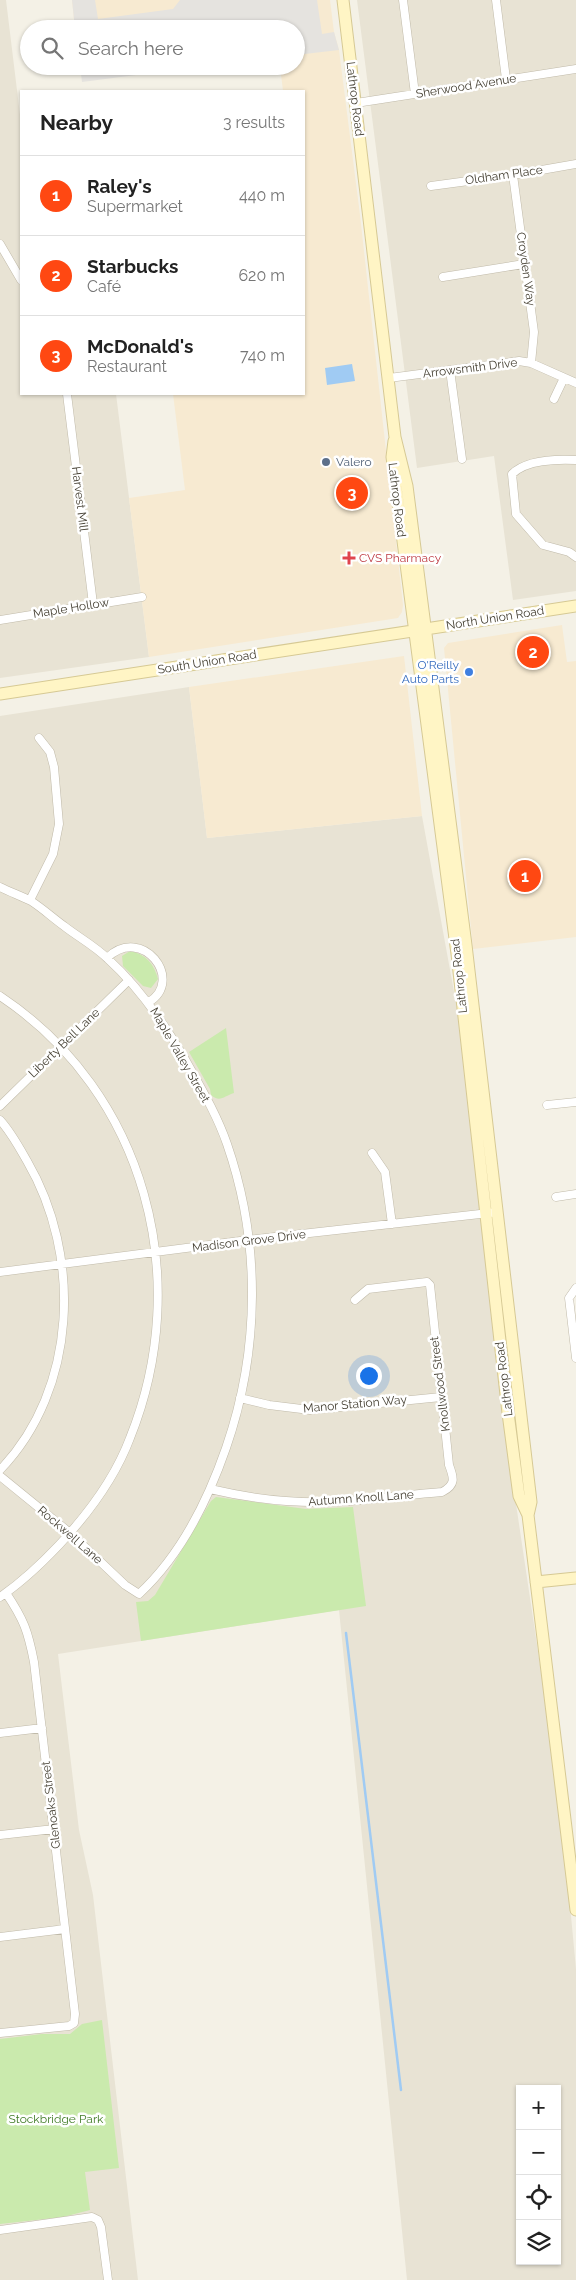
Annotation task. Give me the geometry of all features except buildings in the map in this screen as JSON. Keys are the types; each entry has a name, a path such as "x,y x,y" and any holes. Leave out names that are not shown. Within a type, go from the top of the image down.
{"main road":[{"name":"Lathrop Road","path":"343,0 395,437 408,486 426,629 461,946 484,1214 519,1496 528,1515 576,1910"},
{"name":"Lathrop Road","path":"395,437 392,457 414,631 498,1212 532,1502 528,1515"},
{"name":"North Union Road","path":"414,631 576,606"},
{"name":"South Union Road","path":"0,694 414,631"},
{"path":"536,1582 576,1578"}],"street":[{"path":"404,0 415,94"},
{"path":"496,0 506,79"},
{"name":"Sherwood Avenue","path":"356,103 576,69"},
{"name":"Oldham Place","path":"431,186 576,164"},
{"name":"Croyden Way","path":"513,175 534,332 531,363"},
{"path":"0,244 20,276"},
{"path":"442,277 524,264"},
{"name":"Arrowsmith Drive","path":"389,378 519,361 531,363 576,384"},
{"path":"450,370 462,459"},
{"path":"554,399 564,378"},
{"name":"Harvest Mill","path":"67,395 93,604"},
{"path":"576,460 561,460 519,467 512,474 516,514 543,544 569,552 576,557"},
{"name":"Maple Hollow","path":"0,620 142,597"},
{"path":"30,900 53,854 59,824 54,767 50,752 39,738"},
{"name":"Maple Valley Street","path":"0,887 30,900 107,958 149,1002 204,1093 227,1144 244,1207 253,1306 248,1356 235,1423 210,1489 187,1532 154,1580 139,1594"},
{"path":"107,958 114,951 127,946 141,949 151,955 160,966 162,977 158,995 149,1002"},
{"name":"Liberty Bell Lane","path":"0,1106 128,980"},
{"path":"0,996 73,1060 97,1094 121,1135 138,1175 152,1225 157,1253 159,1304 157,1332 144,1398 130,1440 107,1484 81,1521 35,1571 3,1595"},
{"path":"547,1106 576,1102"},
{"path":"0,1120 18,1145 50,1206 60,1243 65,1302 63,1328 54,1372 44,1402 26,1435 0,1470"},
{"path":"372,1153 385,1172 392,1224"},
{"path":"556,1196 576,1194"},
{"name":"Madison Grove Drive","path":"0,1272 248,1240 498,1212"},
{"name":"Knollwood Street","path":"356,1300 368,1289 427,1282 430,1289 449,1465 454,1481 452,1486"},
{"path":"574,1290 569,1308 576,1358"},
{"name":"Manor Station Way","path":"240,1398 269,1405 310,1410 441,1396"},
{"name":"Rockwell Lane","path":"0,1476 70,1533 125,1585 139,1594"},
{"name":"Autumn Knoll Lane","path":"210,1489 285,1501 328,1502 442,1492 452,1486"},
{"name":"Glenoaks Street","path":"0,2033 62,2027 74,2023 75,2009 29,1633 22,1617 3,1595"},
{"path":"0,1733 42,1728"},
{"path":"0,1835 54,1829"},
{"path":"0,1937 66,1929"},
{"path":"0,2230 92,2217 98,2220 101,2227 108,2280"}],"shaded area":[{"path":"0,0 6,0 20,115 20,395 116,395 149,657 0,678"},
{"path":"72,0 330,0 334,32 339,50 360,215 403,605 402,612 398,618 149,657 129,498 185,490 173,395 305,395 305,90 283,90 281,75 305,75 305,20 74,20"},
{"path":"72,0 95,0 98,19 173,9 180,0 317,0 322,34 334,32 339,50 305,54 305,20 74,20"},
{"path":"357,0 576,0 576,591 513,600 494,456 417,468"},
{"path":"81,75 136,75 82,82"},
{"path":"562,625 567,662 576,661 576,937 473,949 444,648 448,643"},
{"path":"404,656 422,816 207,838 189,687"},
{"path":"189,687 207,838 422,816 475,1107 516,1504 560,1799 576,1969 576,2280 407,2280 339,1610 58,1654 79,1830 93,1895 138,2280 0,2280 0,716"}],"green space":[{"path":"130,951 145,957 154,969 158,979 151,988 143,986 123,966 122,956"},
{"path":"226,1028 234,1093 217,1098 211,1095 210,1089 189,1052"},
{"path":"216,1497 306,1509 353,1507 366,1606 141,1641 136,1602 148,1601 155,1595 211,1501"},
{"name":"Stockbridge Park","path":"102,2020 119,2168 85,2172 90,2210 63,2217 0,2224 0,2039 42,2034 70,2034 82,2024"}],"water":[{"path":"352,364 355,381 327,385 325,368"}],"waterway":[{"path":"346,1633 401,2090"}],"place":[{"name":"Valero","path":"326,462"},
{"name":"McDonald's","path":"352,493"},
{"name":"CVS Pharmacy","path":"349,558"},
{"name":"Starbucks","path":"533,652"},
{"name":"O'Reilly Auto Parts","path":"469,672"},
{"name":"Raley's","path":"525,876"}]}
